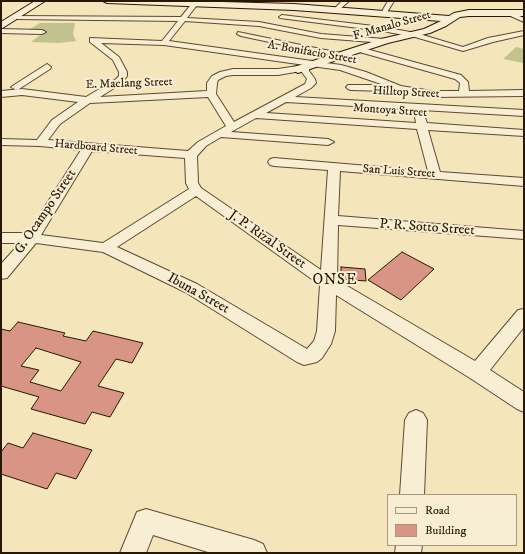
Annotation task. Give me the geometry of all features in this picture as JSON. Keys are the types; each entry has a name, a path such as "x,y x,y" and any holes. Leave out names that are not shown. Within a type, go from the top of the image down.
{"street":[{"path":"1,26 41,1"},
{"path":"106,1 122,7 164,2 294,4 450,19"},
{"path":"337,9 346,1"},
{"path":"384,13 391,1"},
{"path":"164,43 195,3"},
{"path":"40,143 56,122 119,81 123,76 123,72 116,58 93,40 99,29 122,7"},
{"path":"508,13 524,20"},
{"name":"F. Manalo Street","path":"305,67 385,41 416,35 443,24 462,14 524,13"},
{"path":"16,17 110,17 147,21 182,19 264,24 321,36 385,41"},
{"path":"282,17 382,29 416,35 464,49 491,40 524,33"},
{"path":"1,31 42,32"},
{"path":"241,34 340,55"},
{"name":"A. Bonifacio Street","path":"93,40 132,37 305,67 353,71 414,92 432,94 524,93"},
{"path":"359,49 458,78 464,82 464,94"},
{"path":"5,84 19,90 47,67"},
{"path":"106,248 196,190 192,183 191,155 202,144 286,99 311,83 311,79 305,71 305,67 272,72 233,72 222,74 215,78 212,83 211,94 232,127"},
{"path":"351,87 399,88"},
{"name":"E. Maclang Street","path":"1,94 19,90 88,100 211,94"},
{"path":"414,92 423,126 427,150 435,175"},
{"name":"Hilltop Street","path":"286,99 524,113"},
{"name":"Montoya Street","path":"255,115 524,133"},
{"path":"219,134 328,142"},
{"name":"Hardboard Street","path":"1,142 40,143 191,155"},
{"name":"G. Ocampo Street","path":"1,274 32,238 88,148"},
{"name":"San Luis Street","path":"274,162 524,182"},
{"path":"327,282 334,167"},
{"name":"J. P. Rizal Street","path":"196,190 327,282 477,372 524,403"},
{"name":"P. R. Sotto Street","path":"331,220 524,235"},
{"name":"Ibuna Street","path":"1,238 32,238 106,248 192,288 304,357 310,357 315,353 322,344 326,331 327,282"},
{"path":"477,372 524,315"},
{"path":"412,494 416,420"},
{"path":"133,553 146,521 254,553"}],"green space":[{"path":"40,23 75,23 73,34 76,41 59,43 31,42 44,32 27,31"},
{"path":"516,47 524,49 524,63 503,59"}],"building":[{"path":"402,252 434,269 401,300 368,280"},
{"path":"341,267 365,269 366,281 341,279"},
{"path":"18,322 65,333 63,336 86,341 93,331 143,343 132,363 116,359 98,386 124,393 110,417 92,412 85,424 31,409 39,397 1,386 1,329 10,331","holes":["36,348 81,362 61,391 30,382 39,370 21,366"]},
{"path":"33,433 92,450 76,479 56,473 47,489 1,474 1,452 8,443 23,448"}],"district":[{"name":"ONSE","path":"335,281"}]}
